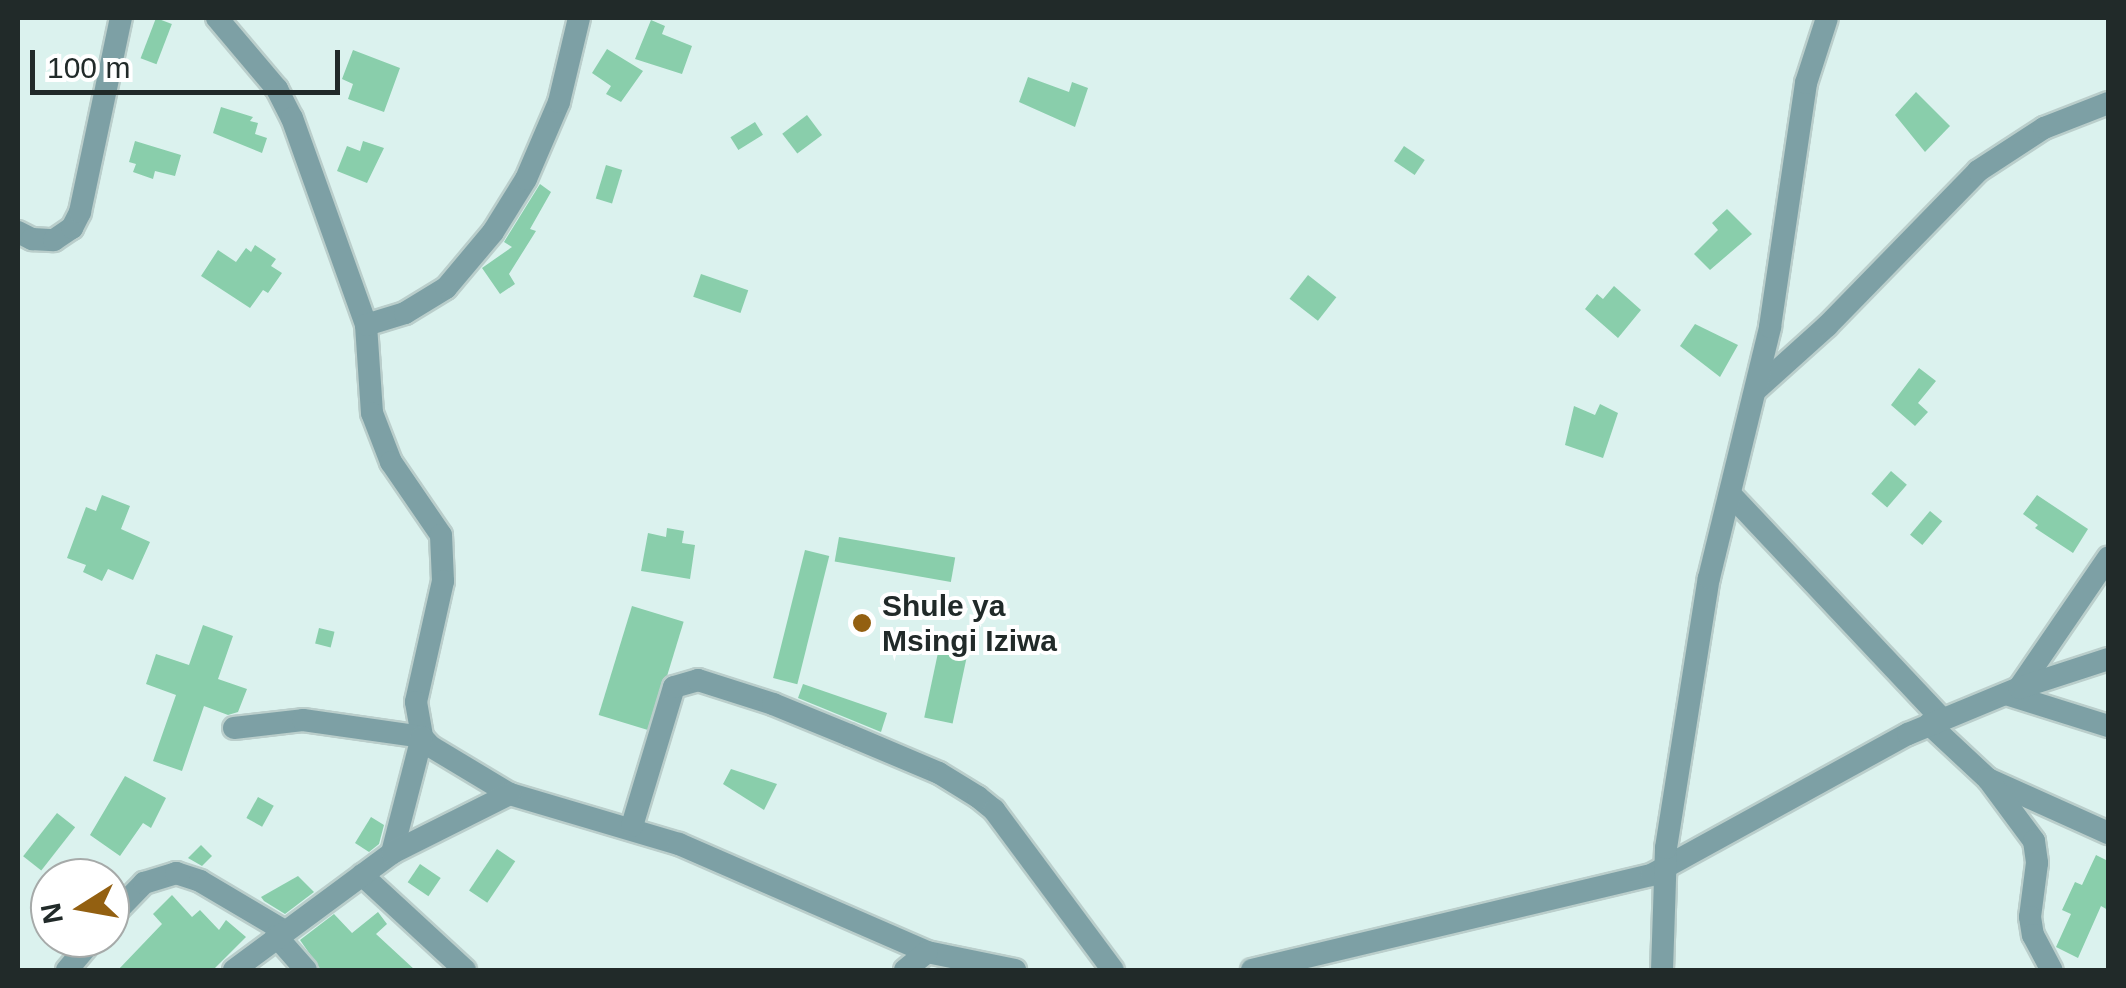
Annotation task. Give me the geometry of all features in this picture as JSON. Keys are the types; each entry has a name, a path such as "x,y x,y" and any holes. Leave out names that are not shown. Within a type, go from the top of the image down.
{"street":[{"path":"18,232 32,239 54,240 72,228 80,212 121,18"},
{"path":"217,18 278,89 292,118 366,326 372,413 391,462 441,535 443,581 416,702 422,737 392,853"},
{"path":"366,326 415,308 446,288 493,232 526,178 559,102 578,18"},
{"path":"1662,970 1664,870 1709,578 1757,388 1806,83 1827,18"},
{"path":"1757,388 1827,326 1978,172 2044,128 2108,103"},
{"path":"1730,494 1988,779 2034,842 2037,863 2030,917 2033,935 2052,970"},
{"path":"2012,691 2108,558"},
{"path":"1252,970 1664,870 1935,722 2108,659"},
{"path":"632,826 674,687 698,680 850,734 940,772 978,797 994,810 1113,970"},
{"path":"2012,691 2108,726"},
{"path":"234,728 303,720 422,737 458,766 510,794 632,826 724,862 927,952 1015,970"},
{"path":"1988,779 2108,833"},
{"path":"234,970 392,853 510,794"},
{"path":"130,898 144,884 176,874 200,881 280,933 306,970"},
{"path":"362,875 465,970"},
{"path":"905,970 927,952"}],"building":[{"path":"156,18 172,24 156,64 141,58"},
{"path":"651,20 665,26 662,34 692,46 682,74 635,59"},
{"path":"607,49 643,71 621,102 606,94 611,86 592,73"},
{"path":"353,50 400,68 384,112 348,99 353,84 342,79"},
{"path":"1028,77 1069,92 1072,82 1088,88 1075,127 1019,102"},
{"path":"1916,92 1950,126 1925,152 1895,115"},
{"path":"221,107 253,117 250,121 258,123 255,134 267,138 262,153 213,133"},
{"path":"807,115 822,135 797,154 782,134"},
{"path":"755,122 763,135 738,150 730,137"},
{"path":"135,141 181,155 175,176 155,171 153,179 133,172 136,164 129,162"},
{"path":"363,141 384,148 367,183 337,171 347,146 360,151"},
{"path":"1404,146 1425,160 1415,175 1394,161"},
{"path":"606,165 622,170 612,203 596,198"},
{"path":"540,184 551,192 530,229 536,231 509,274 515,284 500,294 482,268 512,247 504,242"},
{"path":"1727,209 1752,234 1710,270 1694,254 1718,230 1712,223"},
{"path":"255,245 276,259 271,266 282,273 268,293 263,290 250,308 201,276 218,250 236,262 246,248 251,252"},
{"path":"701,274 748,290 740,313 693,297"},
{"path":"1308,275 1336,297 1318,321 1290,299"},
{"path":"1614,286 1641,310 1618,338 1585,309 1597,294 1603,299"},
{"path":"1695,324 1738,345 1720,377 1680,346"},
{"path":"1919,368 1936,381 1918,403 1928,412 1915,426 1891,405"},
{"path":"1600,404 1618,413 1603,458 1565,445 1574,406 1595,415"},
{"path":"1891,471 1907,485 1887,507 1871,494"},
{"path":"102,495 130,506 121,529 150,542 133,580 108,569 102,581 83,572 86,565 67,558 86,507 96,511"},
{"path":"2037,495 2088,529 2073,553 2035,528 2038,525 2023,514"},
{"path":"1930,511 1942,521 1922,545 1910,535"},
{"path":"667,528 684,531 682,543 695,545 690,579 641,571 648,533 666,537"},
{"path":"839,537 955,557 951,582 835,562"},
{"path":"805,550 829,556 797,684 773,678"},
{"path":"632,606 684,622 650,731 599,715"},
{"path":"203,625 233,636 218,679 247,689 238,712 228,715 204,706 182,771 153,761 176,695 146,684 156,654 189,665"},
{"path":"319,628 335,632 331,647 315,644"},
{"path":"939,648 967,654 953,723 924,717"},
{"path":"803,684 887,713 881,732 798,698"},
{"path":"731,769 777,784 764,810 723,784"},
{"path":"125,776 166,798 151,828 143,823 120,856 90,835"},
{"path":"258,797 274,806 262,827 246,818"},
{"path":"57,813 75,827 51,858 30,858 30,862 23,856"},
{"path":"371,817 384,825 379,844 369,852 355,843"},
{"path":"201,845 212,856 202,866 188,858"},
{"path":"497,849 515,861 487,903 469,890"},
{"path":"2096,855 2108,861 2108,910 2101,906 2078,958 2056,947 2071,914 2062,910 2075,882 2082,885"},
{"path":"420,864 441,878 428,896 408,882"},
{"path":"298,876 314,892 285,914 261,897"},
{"path":"172,895 192,917 200,910 219,930 226,920 246,937 213,970 118,970 162,924 153,914"},
{"path":"378,912 387,924 376,934 415,970 321,970 300,940 334,914 352,933"}],"place":[{"name":"Shule ya Msingi Iziwa","path":"862,623"}]}
